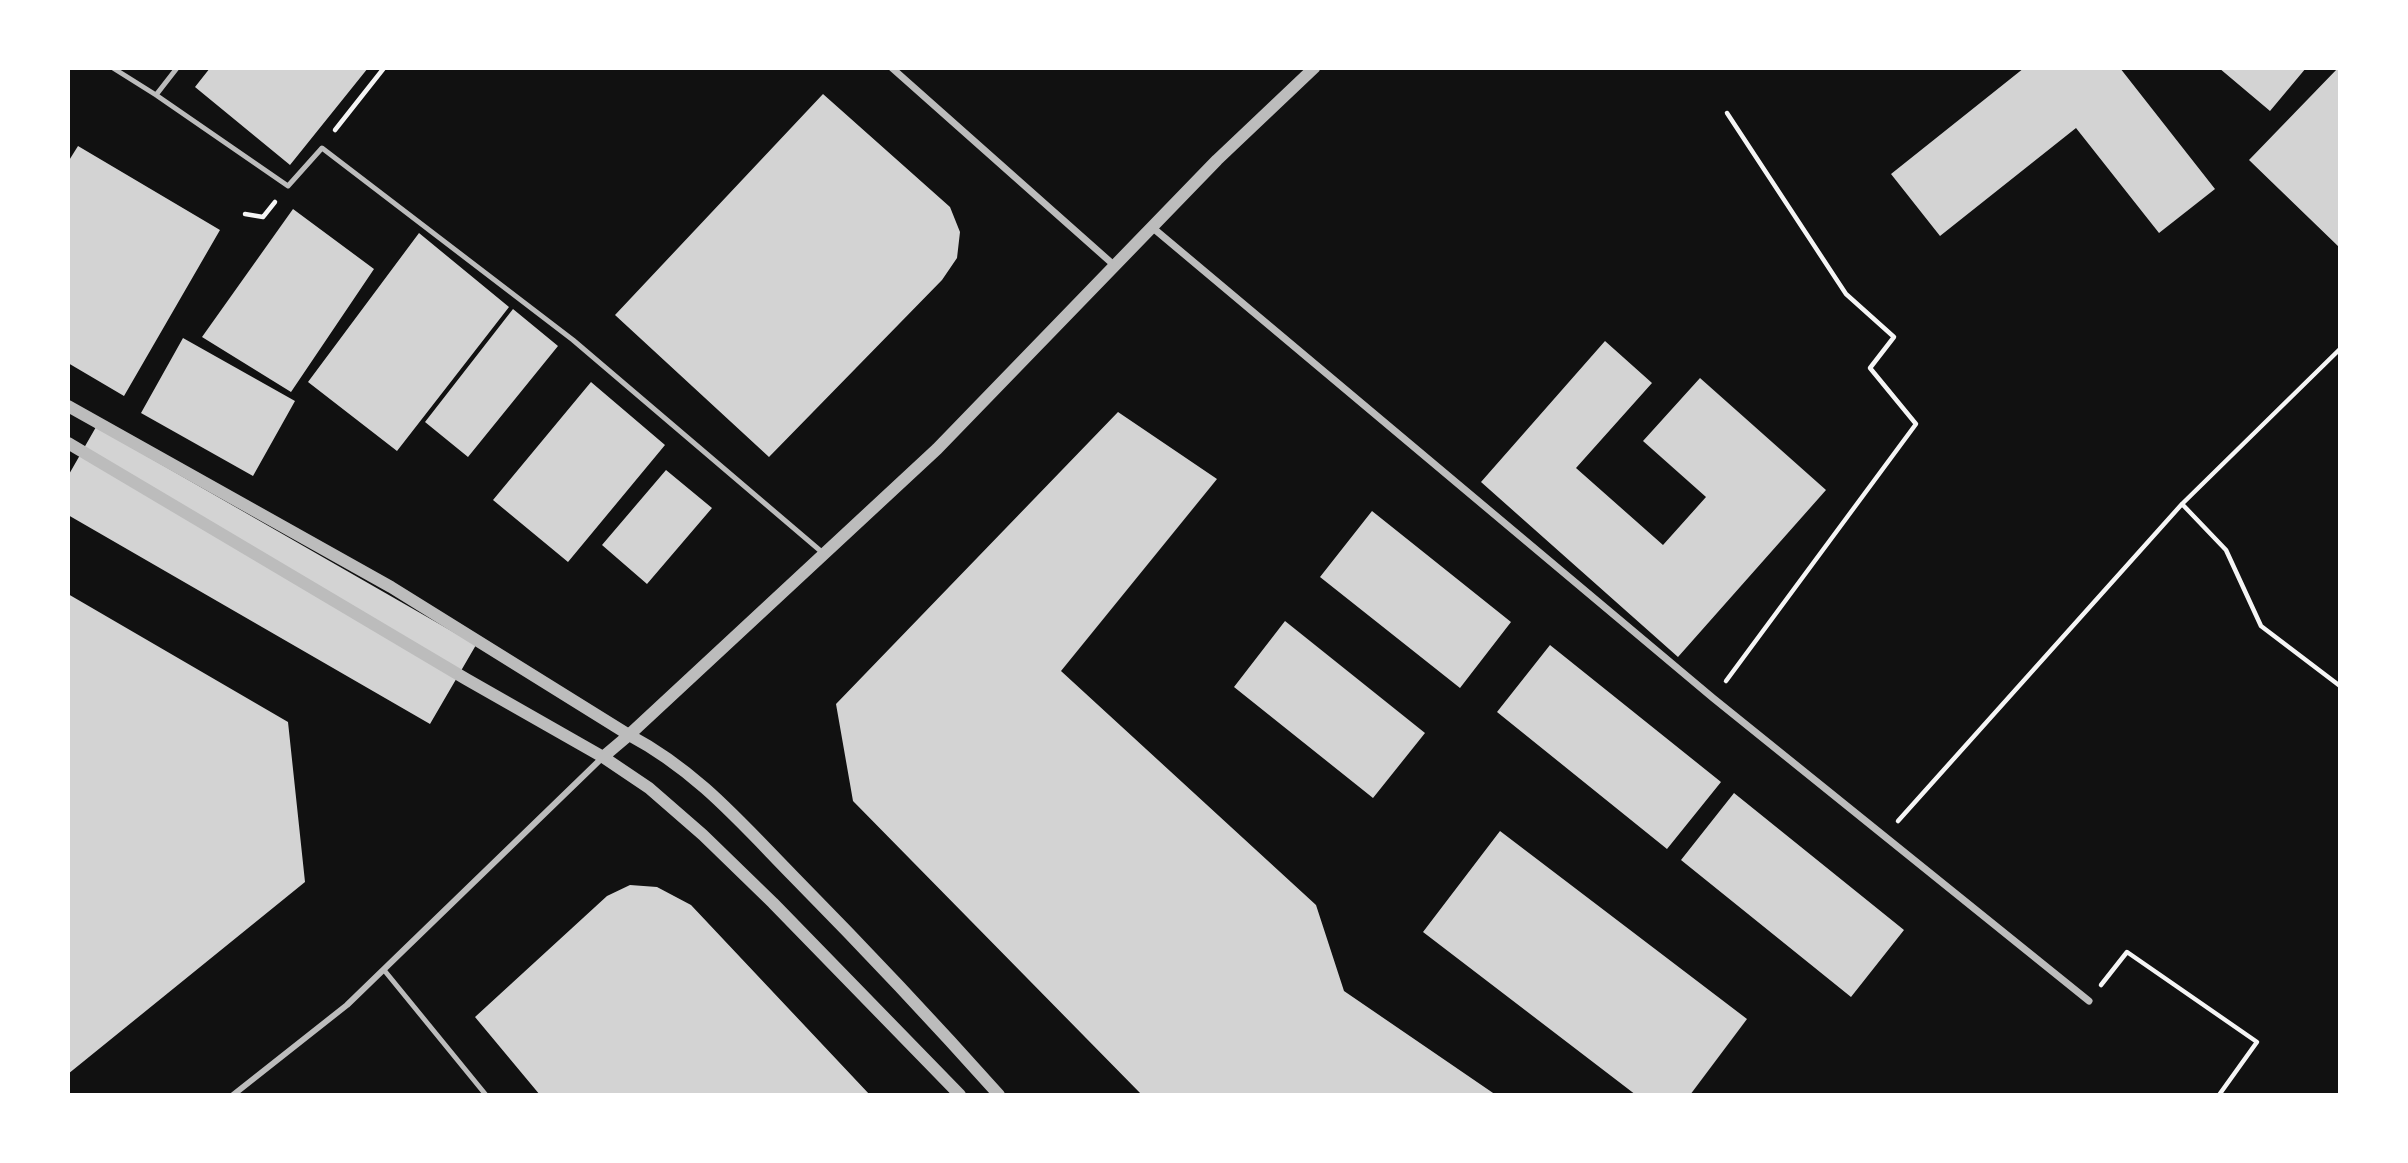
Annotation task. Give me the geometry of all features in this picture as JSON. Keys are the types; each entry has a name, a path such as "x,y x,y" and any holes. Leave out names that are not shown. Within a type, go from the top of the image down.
{"street":[{"path":"892,68 1116,267"},
{"path":"233,1095 347,1005 603,757 937,449 1217,160 1314,68"},
{"path":"1153,228 1713,698 2089,1001"},
{"path":"68,405 391,587 629,735 661,752 701,783 846,930 993,1093"},
{"path":"68,443 603,757 649,788 703,835 773,903 960,1095"}],"lane":[{"path":"113,68 156,94 288,186 322,148 573,340 825,554"},
{"path":"156,94 177,68"},
{"path":"384,970 486,1095"}],"path":[{"path":"322,148 384,68"},
{"path":"1713,698 1916,424 1870,368 1894,337 1846,294 1727,113"},
{"path":"245,214 263,217 288,186"},
{"path":"1885,835 2182,504 2340,349"},
{"path":"2182,504 2226,550 2261,626 2340,686"},
{"path":"2089,1001 2127,952 2257,1042 2219,1095"}],"building":[{"path":"210,68 368,68 290,165 195,87"},
{"path":"2024,68 2120,68 2215,189 2159,233 2076,128 1940,236 1891,174"},
{"path":"2219,68 2306,68 2270,111"},
{"path":"2340,68 2340,248 2249,160"},
{"path":"823,94 950,207 960,232 957,258 942,280 769,457 615,315"},
{"path":"78,146 220,230 124,396 68,363 68,162"},
{"path":"293,209 374,269 291,392 202,337"},
{"path":"419,233 509,307 397,451 308,382"},
{"path":"513,309 558,346 468,457 425,422"},
{"path":"183,338 295,401 253,476 141,413"},
{"path":"1605,341 1652,383 1576,468 1663,545 1706,497 1643,441 1700,378 1826,490 1678,657 1481,482"},
{"path":"591,382 665,445 568,562 493,500"},
{"path":"1118,412 1217,479 1061,671 1316,905 1344,991 1496,1095 1142,1095 853,801 836,704"},
{"path":"96,427 476,645 430,724 68,515 68,476"},
{"path":"666,470 712,508 647,584 602,545"},
{"path":"1372,511 1511,622 1460,688 1320,577"},
{"path":"68,594 288,722 305,882 68,1074"},
{"path":"1285,621 1425,733 1373,798 1234,687"},
{"path":"1550,645 1721,782 1667,849 1497,712"},
{"path":"1734,793 1904,930 1851,997 1681,860"},
{"path":"1500,831 1747,1019 1690,1095 1636,1095 1423,932"},
{"path":"630,885 657,887 691,905 870,1095 540,1095 475,1017 607,896"}]}
